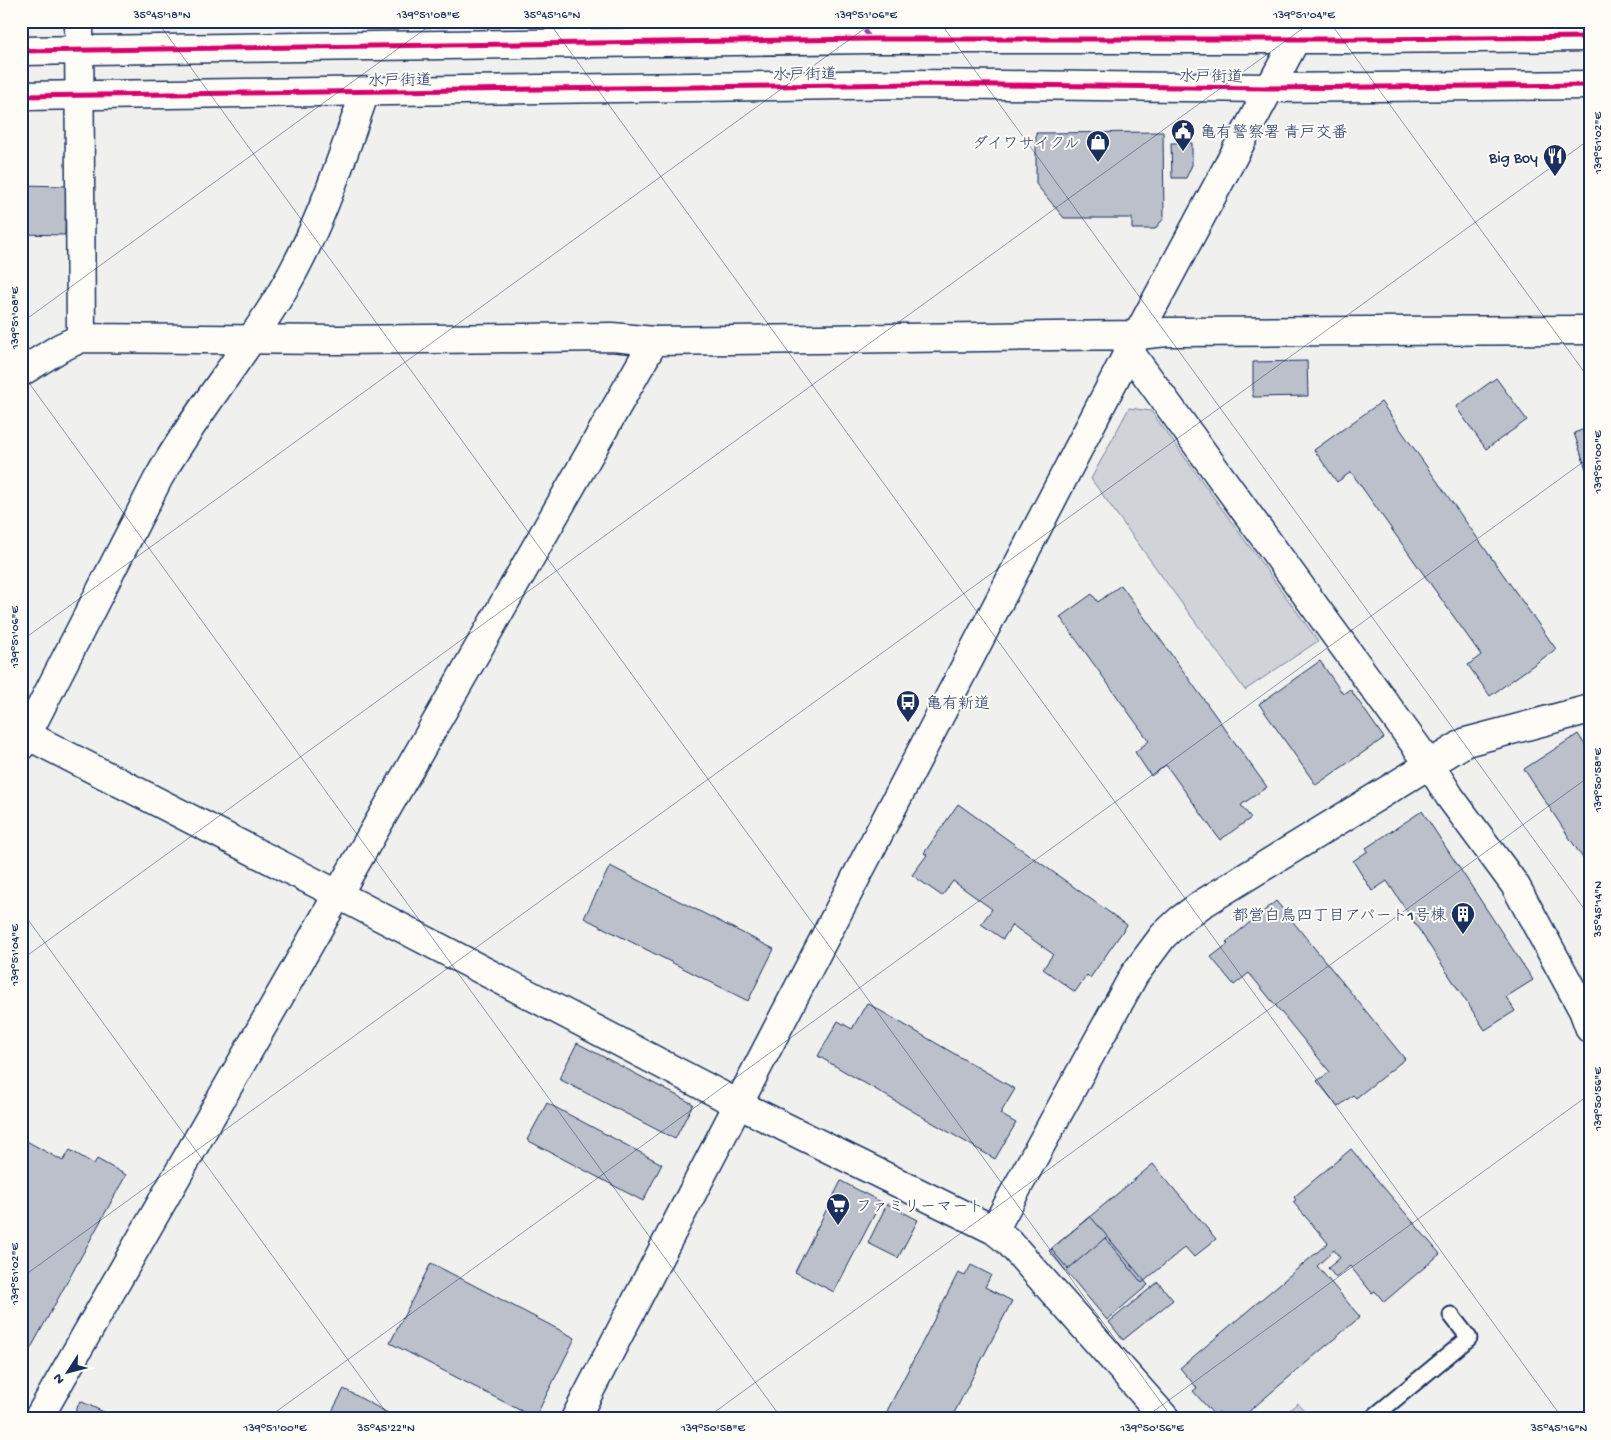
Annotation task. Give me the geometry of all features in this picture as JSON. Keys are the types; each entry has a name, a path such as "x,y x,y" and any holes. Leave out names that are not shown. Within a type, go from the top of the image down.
{"main road":[{"path":"79,21 81,338"},
{"name":"水戸街道","path":"21,51 871,30 1299,30 1590,37"},
{"path":"575,1419 1134,343 1299,30"},
{"name":"水戸街道","path":"21,96 915,84 1269,88 1590,85"},
{"path":"365,92 315,228 281,294 176,446 23,738 339,895 738,1104 994,1230 1009,1242 1166,1419"},
{"path":"21,372 60,348 81,338 338,340 612,337 654,341 1134,343 1177,332 1590,330"},
{"path":"38,1419 654,341"},
{"path":"1134,343 1430,765 1450,798 1515,885 1583,1010 1590,1029"},
{"path":"994,1230 1134,975 1163,936 1180,920 1202,904 1466,742 1590,709"}],"lane":[{"path":"1371,1419 1469,1338 1451,1315"}],"shaded area":[{"path":"1129,408 1151,411 1318,641 1245,690 1091,479"},
{"path":"1298,1403 1310,1419 1278,1419"}],"building":[{"path":"1163,132 1164,218 1155,229 1132,229 1132,218 1064,218 1036,184 1036,133"},
{"path":"1171,143 1192,143 1192,165 1186,178 1172,178"},
{"path":"21,185 66,186 65,235 21,234"},
{"path":"1307,361 1308,396 1253,397 1253,362"},
{"path":"1496,378 1527,420 1486,449 1456,407"},
{"path":"1381,402 1556,649 1490,696 1468,665 1481,655 1351,472 1337,482 1314,450"},
{"path":"1590,427 1590,468 1586,469 1574,433"},
{"path":"1121,585 1267,787 1241,805 1251,818 1220,840 1166,765 1151,776 1135,752 1149,741 1060,617 1092,594 1098,602"},
{"path":"1320,661 1343,694 1350,689 1384,738 1316,785 1259,704"},
{"path":"1578,734 1590,753 1590,869 1524,769"},
{"path":"958,804 1127,925 1090,978 1087,975 1075,992 1043,969 1053,954 1012,925 1003,939 981,924 992,909 953,881 942,896 912,875 927,855 924,853"},
{"name":"都営白鳥四丁目アパート1号棟","path":"1422,811 1533,980 1506,997 1515,1011 1485,1030 1387,881 1372,891 1353,861 1368,851 1366,848"},
{"path":"610,866 774,949 748,1001 584,918"},
{"path":"1276,901 1405,1059 1356,1098 1353,1095 1338,1107 1317,1081 1330,1072 1249,973 1234,985 1211,957 1228,944 1226,942"},
{"path":"867,1003 1015,1089 1000,1114 1016,1123 995,1159 818,1056 838,1021 852,1029"},
{"path":"577,1043 693,1104 675,1139 559,1079"},
{"path":"547,1103 662,1164 643,1201 527,1140"},
{"path":"21,1138 63,1161 70,1150 94,1164 97,1159 126,1175 21,1366 21,1228 29,1213 21,1209"},
{"path":"1351,1149 1440,1254 1384,1302 1375,1291 1372,1293 1350,1266 1336,1278 1328,1268 1340,1258 1334,1250 1317,1266 1360,1317 1240,1419 1226,1419 1219,1412 1215,1416 1193,1391 1197,1388 1180,1368 1328,1243 1293,1202 1296,1200 1294,1197"},
{"path":"1153,1164 1216,1239 1194,1257 1185,1247 1142,1283 1105,1238 1068,1269 1051,1249"},
{"path":"841,1181 881,1202 834,1292 795,1272"},
{"path":"887,1204 918,1220 898,1258 868,1243"},
{"path":"1090,1216 1148,1285 1107,1320 1049,1251"},
{"path":"431,1263 575,1338 535,1418 390,1343"},
{"path":"971,1265 991,1275 985,1287 1012,1301 951,1419 902,1419 887,1411 958,1273 965,1276"},
{"path":"1158,1282 1173,1300 1123,1340 1109,1322"},
{"path":"344,1389 399,1419 328,1419"},
{"path":"80,1401 119,1419 72,1419"}],"marked path":[{"path":"857,21 871,39"}],"cycle path":[{"path":"21,51 871,39 1590,37"},
{"path":"21,96 915,84 1269,88 1590,85"}],"place":[{"name":"亀有警察署 青戸交番","path":"1183,152"},
{"name":"ダイワサイクル","path":"1098,163"},
{"name":"Big Boy","path":"1555,177"},
{"name":"亀有新道","path":"908,723"},
{"name":"都営白鳥四丁目アパート1号棟","path":"1463,935"},
{"name":"ファミリーマート","path":"838,1226"}]}
